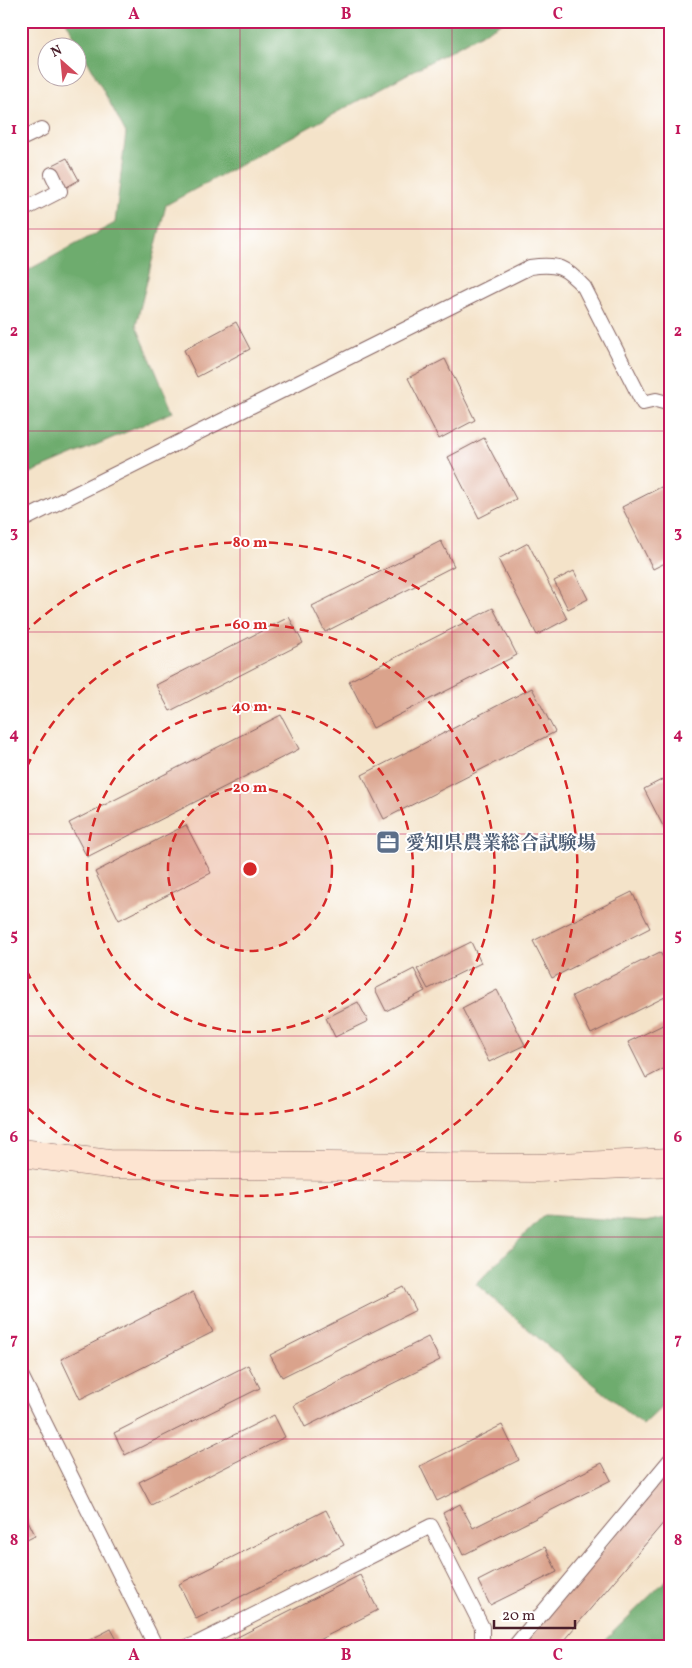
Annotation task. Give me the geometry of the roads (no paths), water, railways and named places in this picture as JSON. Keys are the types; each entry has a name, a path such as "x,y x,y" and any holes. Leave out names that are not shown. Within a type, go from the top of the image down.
{"street":[{"path":"21,1153 109,1164 538,1168 671,1162"}],"lane":[{"path":"21,139 42,129"},
{"path":"21,211 60,191 52,174"},
{"path":"21,521 530,267 558,266 572,275 584,287 643,403 656,400 671,404"},
{"path":"21,1374 156,1647"},
{"path":"514,1647 671,1458"},
{"path":"187,1647 431,1526 482,1627 482,1647"}],"place":[{"name":"愛知県農業総合試験場","path":"388,842"}]}
